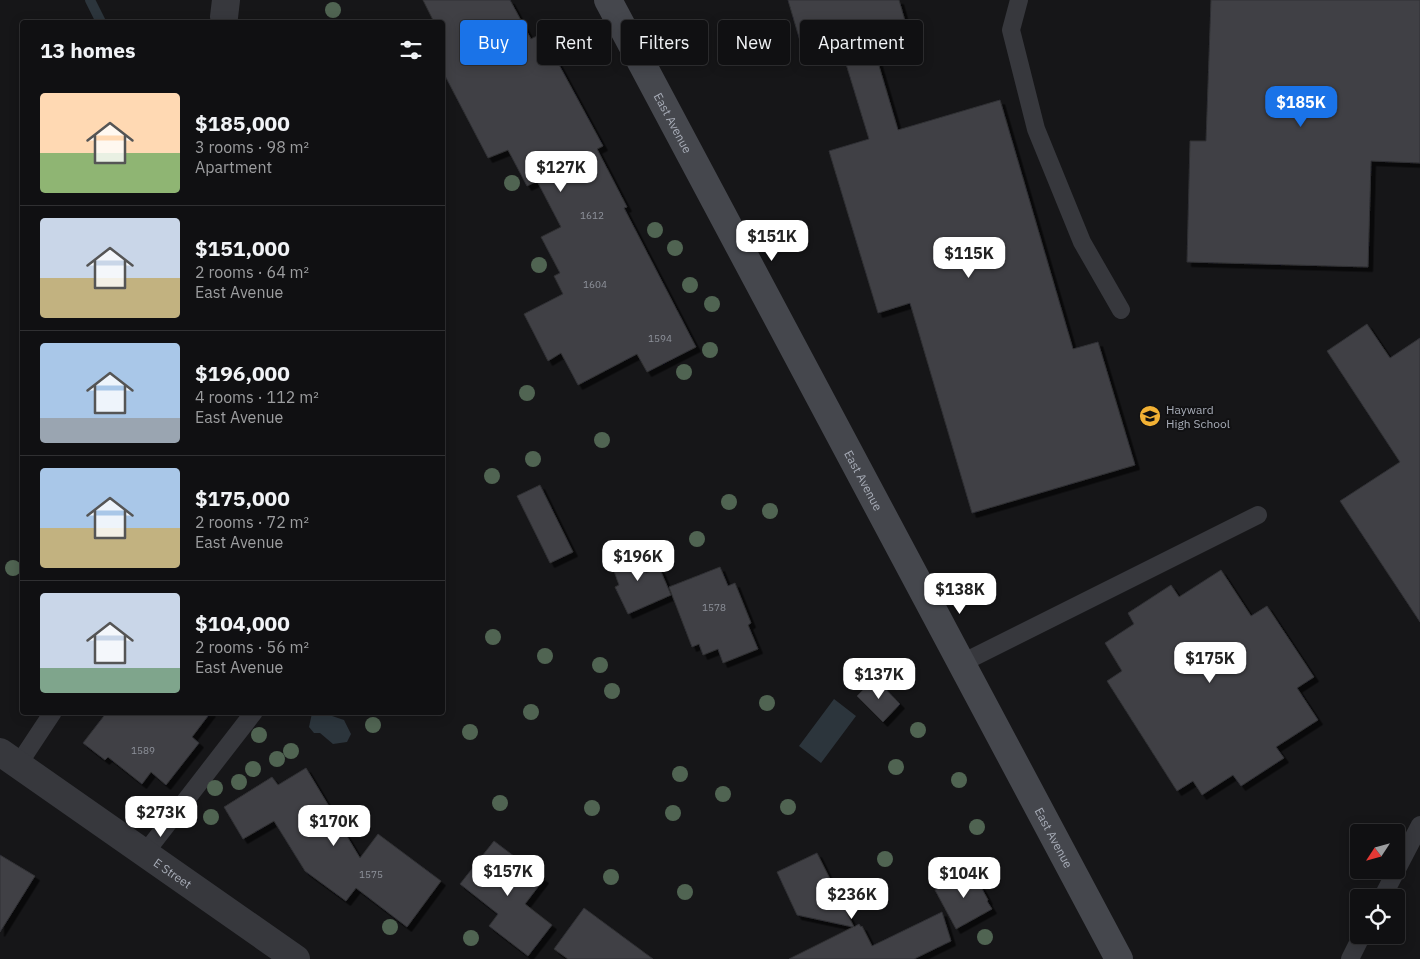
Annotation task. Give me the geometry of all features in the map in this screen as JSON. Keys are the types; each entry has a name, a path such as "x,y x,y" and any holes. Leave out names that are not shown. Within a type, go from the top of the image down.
{"street":[{"name":"East Avenue","path":"608,0 1119,959"},
{"name":"E Street","path":"9,758 296,959"}],"lane":[{"path":"1019,0 1011,30 1036,129 1082,242 1120,310"},
{"path":"962,663 1258,515"},
{"path":"9,758 50,715"},
{"path":"145,853 252,715"},
{"path":"1387,889 1420,825"},
{"path":"1350,959 1358,944"}],"shaded area":[{"path":"834,699 856,716 821,763 799,746"},
{"path":"312,715 330,715 344,720 351,734 347,742 333,744 320,733 314,733 309,727"}],"building":[{"path":"423,0 510,0 521,20 460,20 460,65 527,65 527,32 531,39 537,36 537,65 559,65 603,146 597,149 627,207 624,208 696,347 647,372 637,354 578,385 561,353 548,361 524,314 563,294 554,276 560,273 541,237 561,227 537,181 527,186 508,150 488,158 445,76 445,20 433,20"},
{"path":"788,0 899,0 905,20 800,20 800,41"},
{"path":"1211,0 1420,0 1420,163 1371,161 1368,267 1187,262 1190,141 1206,141"},
{"path":"846,65 879,65 898,130 1000,100 1073,349 1098,342 1135,465 972,513 910,303 878,313 829,151 869,139"},
{"path":"1367,324 1390,358 1420,338 1420,622 1340,501 1400,462 1327,351"},
{"path":"540,485 573,552 550,563 517,496"},
{"path":"636,549 646,573 659,567 671,595 628,614 615,587 619,585 610,560"},
{"path":"720,567 728,586 735,583 751,623 748,625 758,649 723,663 718,649 703,655 699,644 692,647 669,587"},
{"path":"1221,570 1251,616 1267,606 1314,677 1297,688 1318,720 1276,747 1284,758 1241,786 1233,775 1202,795 1193,781 1177,791 1107,681 1122,671 1105,643 1134,624 1128,613 1171,585 1179,597"},
{"path":"875,678 900,704 883,722 857,696"},
{"path":"105,715 209,715 192,737 199,743 166,785 151,772 142,784 108,757 105,760 83,743"},
{"path":"306,768 360,858 378,834 441,881 407,927 356,888 346,901 305,871 274,821 243,839 224,807 272,777 278,785"},
{"path":"494,841 544,879 525,904 552,925 528,956 489,926 498,914 460,884"},
{"path":"817,853 854,927 859,924 862,926 872,946 942,912 951,941 914,959 789,959 853,927 797,915 777,872"},
{"path":"0,855 35,876 0,932"},
{"path":"972,870 992,909 956,929 935,890"},
{"path":"584,908 653,959 568,959 554,949"}],"waterway":[{"path":"90,0 100,20"}],"place":[{"name":"Hayward High School","path":"1150,416"}]}
